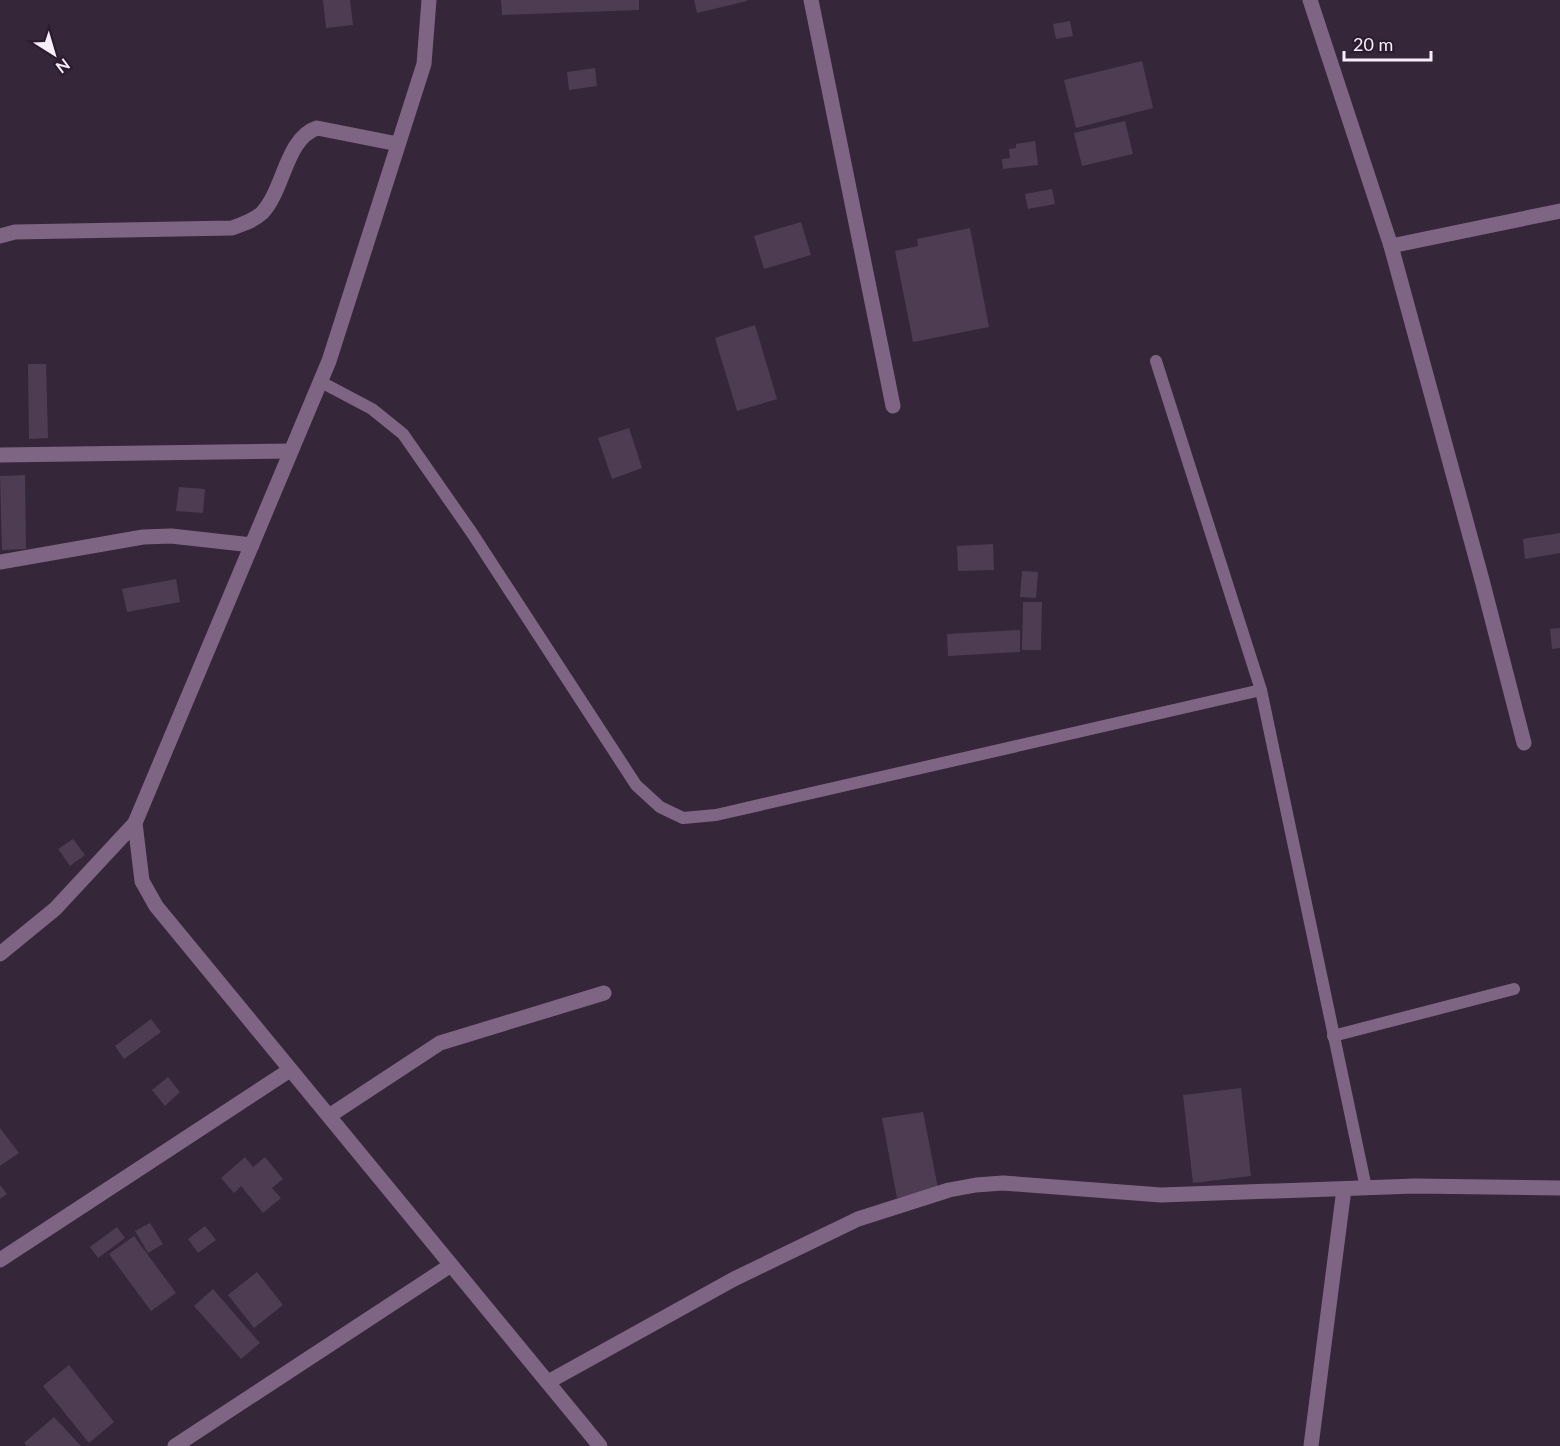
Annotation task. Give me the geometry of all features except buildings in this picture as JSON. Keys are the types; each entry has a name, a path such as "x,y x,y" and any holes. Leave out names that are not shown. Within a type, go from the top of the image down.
{"street":[{"path":"0,954 55,909 135,823 329,361 424,64 429,0"},
{"path":"812,0 893,406"},
{"path":"1310,0 1391,246 1524,743"},
{"path":"0,236 15,232 232,228 248,223 262,212 271,199 299,140 307,131 317,128 398,144"},
{"path":"1391,246 1560,210"},
{"path":"0,455 291,451"},
{"path":"0,562 143,537 171,536 252,545"},
{"path":"135,823 142,881 156,906 600,1446"},
{"path":"329,1116 440,1043 604,993"},
{"path":"0,1260 290,1070"},
{"path":"548,1382 734,1279 858,1219 949,1190 1003,1183 1161,1195 1366,1188 1560,1188"},
{"path":"1311,1446 1344,1189"},
{"path":"175,1446 451,1265"}],"lane":[{"path":"1156,361 1261,690 1366,1188"},
{"path":"321,382 372,409 403,434 472,533 636,784 660,807 683,818 727,813 1261,690"},
{"path":"1334,1036 1514,989"}]}
